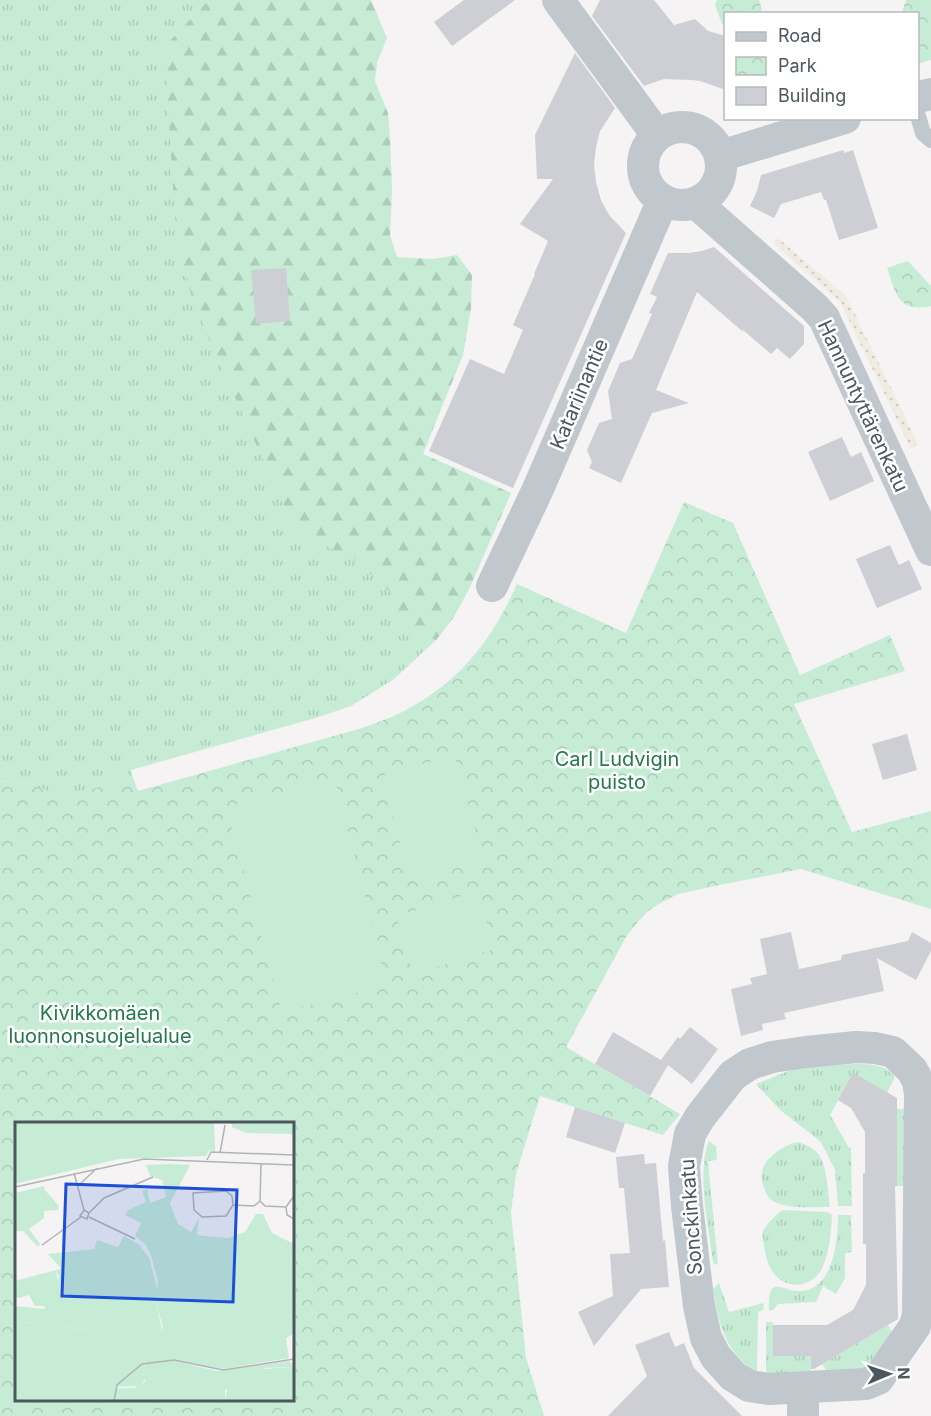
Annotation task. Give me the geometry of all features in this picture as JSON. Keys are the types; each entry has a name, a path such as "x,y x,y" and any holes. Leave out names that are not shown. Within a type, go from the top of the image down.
{"street":[{"path":"558,0 657,135"},
{"path":"720,156 838,120"},
{"path":"677,126 700,130 716,146 720,156 722,168 714,189 706,197 696,202 685,205 663,200 646,182 643,157 648,145 666,129 677,126"},
{"name":"Katariinantie","path":"492,586 547,469 663,200"},
{"name":"Hannuntyttärenkatu","path":"696,202 816,308 824,318 931,550"},
{"name":"Sonckinkatu","path":"856,1047 893,1052 912,1070 918,1081 920,1094 918,1315 915,1326 878,1378 866,1384 803,1402 770,1389 749,1386 733,1376 716,1357 706,1338 698,1299 687,1206 684,1166 690,1134 700,1117 733,1075 750,1064 795,1053 856,1047"}],"lane":[{"path":"919,119 923,133 931,140"}],"green space":[{"path":"0,0 214,0 349,422 511,493 469,589 453,618 436,640 394,679 351,706 131,770 133,778 62,798 31,784 0,781"},
{"path":"209,0 371,0 387,38 377,63 375,81 388,113 392,190 390,235 397,257 432,259 457,255 472,275 471,309 463,355 423,454 511,493 469,589 453,618 436,640 401,625 391,593 353,557 322,545 291,522 192,298 176,232 164,47"},
{"path":"717,0 759,0 762,11 724,12 724,23 722,24 715,5"},
{"path":"906,0 931,0 931,60 919,64 919,12 902,12"},
{"path":"908,261 931,286 931,306 911,307 905,304 896,293 887,268"},
{"path":"684,502 733,523 800,675 890,635 905,671 794,704 852,832 931,811 931,909 801,869 678,894 647,912 626,937 566,1047 680,1114 663,1135 540,1096 516,1174 511,1212 526,1358 544,1416 0,1416 0,781 31,784 62,797 133,778 138,791 381,721 407,710 431,695 462,669 498,621 517,584 626,633"},
{"path":"454,755 484,860 411,881 381,776"},
{"path":"335,779 387,985 282,1013 226,807"},
{"path":"477,891 495,949 413,974 396,916"},
{"path":"869,1064 881,1067 895,1077 887,1093 853,1074 830,1115 849,1148 851,1147 852,1206 838,1206 835,1170 821,1142 780,1110 756,1084 796,1068"},
{"path":"896,1109 908,1109 909,1186 897,1186"},
{"path":"709,1141 716,1146 717,1160 708,1161 718,1265 713,1263 703,1184 705,1154"},
{"path":"799,1142 815,1150 822,1160 830,1207 783,1205 776,1203 766,1194 762,1177 766,1162 781,1149"},
{"path":"782,1210 827,1212 832,1215 829,1247 823,1266 812,1280 798,1285 790,1284 776,1276 767,1261 762,1232"},
{"path":"838,1215 851,1215 852,1252 845,1253 845,1278 836,1294 823,1286 816,1302 778,1304 769,1311 773,1288 808,1290 826,1275 837,1239"},
{"path":"719,1283 729,1312 764,1303 763,1310 758,1312 757,1373 738,1357 725,1337 713,1289"},
{"path":"766,1322 773,1322 773,1356 811,1356 811,1370 808,1376 772,1376 766,1371"},
{"path":"888,1325 894,1335 870,1365 859,1373 830,1376 822,1364"}],"sand":[{"path":"778,238 846,296 918,445 910,448 840,302 773,243"}],"building":[{"path":"464,0 515,0 452,46 434,22"},
{"path":"600,0 654,0 674,25 695,19 708,31 724,35 724,89 692,80 664,79 644,86 592,16"},
{"path":"575,53 615,108 600,131 594,165 601,200 609,215 626,233 513,488 429,451 470,359 504,374 523,330 513,325 548,241 520,224 553,179 537,179 535,135"},
{"path":"843,150 844,153 853,150 878,228 839,240 826,200 821,192 781,204 774,218 750,206 761,175"},
{"path":"714,247 804,326 804,344 790,359 777,348 771,354 697,292 656,390 689,403 652,413 621,483 589,468 592,462 587,450 599,423 612,419 608,391 620,363 632,359 652,314 649,313 657,297 650,294 668,253 689,253"},
{"path":"286,268 290,321 256,324 251,270"},
{"path":"842,437 851,457 861,452 874,481 830,501 808,452"},
{"path":"890,545 899,565 909,560 922,589 877,608 856,559"},
{"path":"907,734 917,770 883,780 872,744"},
{"path":"791,932 799,969 841,960 842,955 908,941 912,932 931,943 931,951 916,980 877,958 884,991 784,1013 786,1019 762,1024 763,1030 741,1036 731,989 752,984 750,978 767,974 760,939"},
{"path":"690,1027 718,1049 692,1084 668,1065 650,1096 595,1064 613,1032 661,1060 678,1037 680,1039"},
{"path":"853,1073 897,1098 897,1186 895,1186 898,1319 811,1369 811,1356 773,1356 773,1325 827,1325 853,1310 866,1285 866,1244 863,1244 865,1132 851,1108 838,1100"},
{"path":"575,1107 625,1123 615,1153 566,1137"},
{"path":"644,1154 645,1164 656,1163 669,1287 641,1289 594,1346 578,1312 613,1296 610,1254 630,1253 624,1188 619,1188 616,1157"},
{"path":"669,1332 675,1347 684,1343 694,1368 742,1416 608,1416 647,1376 635,1345"}],"park label":[{"name":"Carl Ludvigin puisto","path":"617,770"},
{"name":"Kivikkomäen luonnonsuojelualue","path":"100,1024"}]}
